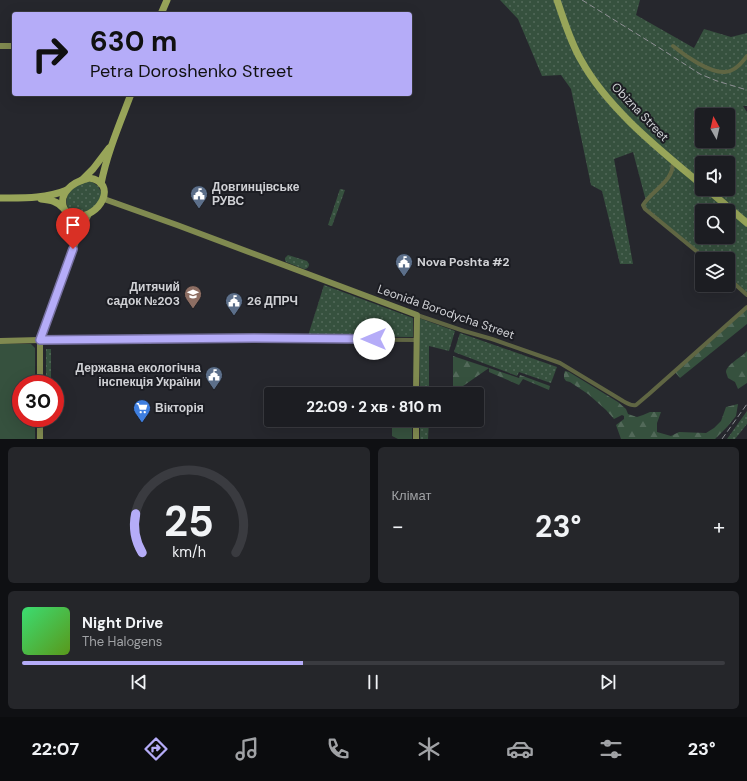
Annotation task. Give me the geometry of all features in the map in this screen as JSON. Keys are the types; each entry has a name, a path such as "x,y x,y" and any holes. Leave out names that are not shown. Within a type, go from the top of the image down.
{"main road":[{"path":"162,12 167,0"},
{"name":"Obizna Street","path":"557,0 573,44 589,74 613,104 645,136 695,179"},
{"path":"37,198 55,202 61,205 67,212 82,216 89,214 100,205 104,199 101,184 103,173 130,96"},
{"path":"82,180 113,143"},
{"path":"67,212 62,201 67,190 71,186 88,178 101,184"},
{"path":"0,198 37,198 54,195 67,190"},
{"path":"715,196 747,223"}],"street":[{"path":"0,46 12,46"},
{"path":"672,46 696,62 719,72 732,70 747,56"},
{"path":"673,161 672,172 668,179 643,205 645,209 697,252"},
{"name":"Leonida Borodycha Street","path":"104,199 416,314 553,360 630,405 639,402 649,394 747,307"},
{"path":"67,212 74,221 77,239"},
{"path":"40,375 40,340 77,239 89,214"},
{"path":"735,284 747,295"},
{"path":"416,314 416,387"},
{"path":"0,340 254,338 416,340"},
{"path":"40,427 40,439"},
{"path":"416,427 416,439"}],"green space":[{"path":"500,0 640,0 636,15 694,48 704,29 731,37 747,33 747,106 743,106 747,112 747,295 735,284 735,252 698,252 643,205 646,201 633,152 614,159 633,264 620,264 602,191 591,185 571,89 561,75 542,76 518,19"},
{"path":"87,182 92,182 98,186 101,192 101,196 95,208 81,214 70,211 66,201 67,196 77,186"},
{"path":"340,189 345,190 332,226 328,225"},
{"path":"288,255 307,261 309,264 308,267 304,269 286,262 285,258"},
{"path":"324,285 413,318 413,337 308,336"},
{"path":"747,307 747,324 680,378 674,371"},
{"path":"419,318 455,331 449,351 429,346 429,387 420,387"},
{"path":"460,333 557,367 551,383 519,372 517,376 454,352"},
{"path":"0,344 31,344 35,348 35,375 12,375 12,427 35,427 35,439 0,439"},
{"path":"46,349 51,349 51,375 46,375"},
{"path":"747,351 747,383 738,389 735,382 728,378 726,372 729,366"},
{"path":"453,356 489,368 462,387 453,387"},
{"path":"489,368 519,378 520,375 550,386 549,390 523,379 519,385 489,372"},
{"path":"565,371 618,402 626,409 628,414 637,417 650,412 661,412 657,423 657,432 671,436 679,432 706,433 721,421 726,407 738,404 736,416 715,439 621,439 616,425 624,419 624,416 622,415 614,419 588,394 566,381 564,378"},
{"path":"747,411 747,424 735,439 727,439"},
{"path":"412,427 412,439 398,439 392,436 392,428"},
{"path":"420,427 429,427 428,439 420,439"}],"railway":[{"path":"582,0 700,74 747,90"},
{"path":"722,439 747,404"}],"place":[{"name":"Довгинцівське РУВС","path":"199,209"},
{"name":"Nova Poshta #2","path":"404,277"},
{"name":"Дитячий садок №203","path":"193,309"},
{"name":"26 ДПРЧ","path":"234,316"},
{"name":"Державна екологічна інспекція України","path":"214,390"},
{"name":"Вікторія","path":"142,423"}],"route":[{"path":"73,249 40,340 254,338 374,339"}]}
